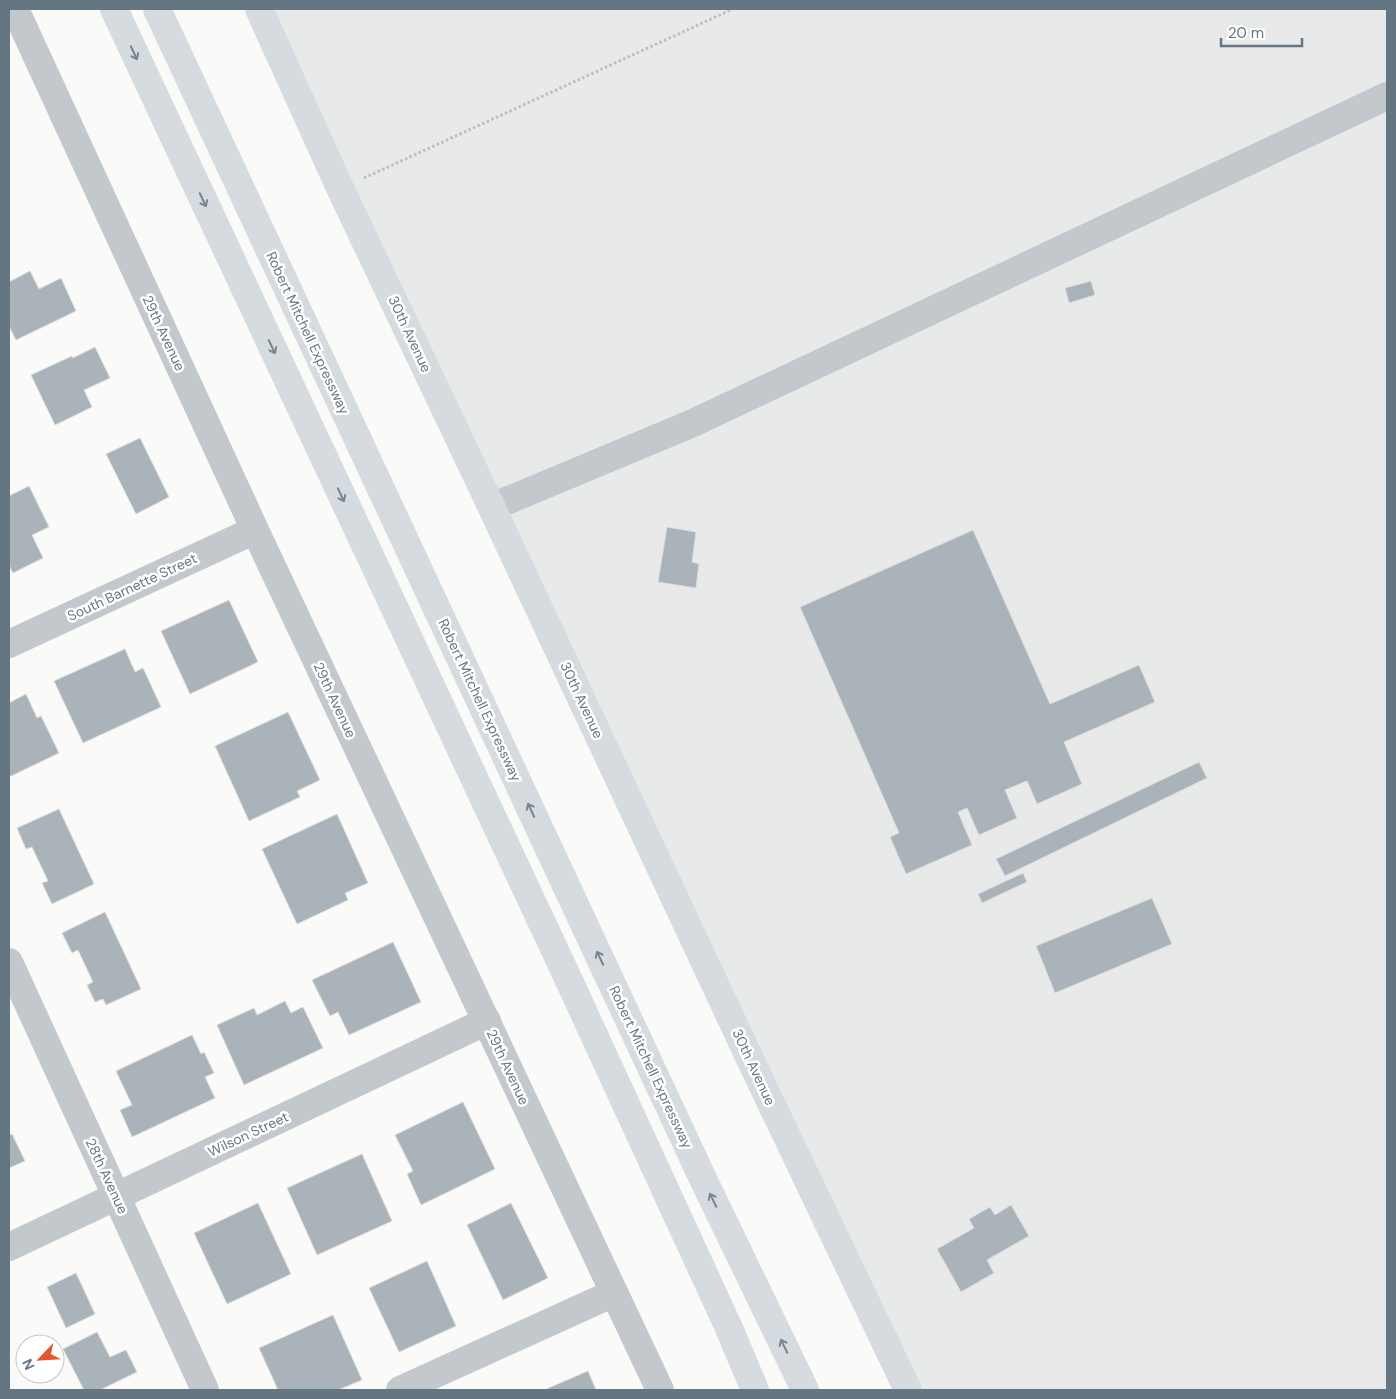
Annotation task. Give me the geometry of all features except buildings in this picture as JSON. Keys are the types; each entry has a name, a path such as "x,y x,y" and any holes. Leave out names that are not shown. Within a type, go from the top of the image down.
{"main road":[{"path":"114,9 570,983 728,1326 755,1390"},
{"name":"Robert Mitchell Expressway","path":"157,9 704,1181 805,1390"},
{"name":"30th Avenue","path":"259,9 340,188 908,1390"}],"street":[{"name":"29th Avenue","path":"15,20 660,1390"},
{"path":"492,507 692,423 1387,96"},
{"name":"South Barnette Street","path":"9,644 255,530"},
{"name":"28th Avenue","path":"9,962 205,1390"},
{"name":"Wilson Street","path":"9,1247 486,1021"},
{"path":"400,1390 614,1293"}],"path":[{"path":"340,188 733,9"}],"shaded area":[{"path":"267,9 1387,9 1387,1390 914,1390"}]}
